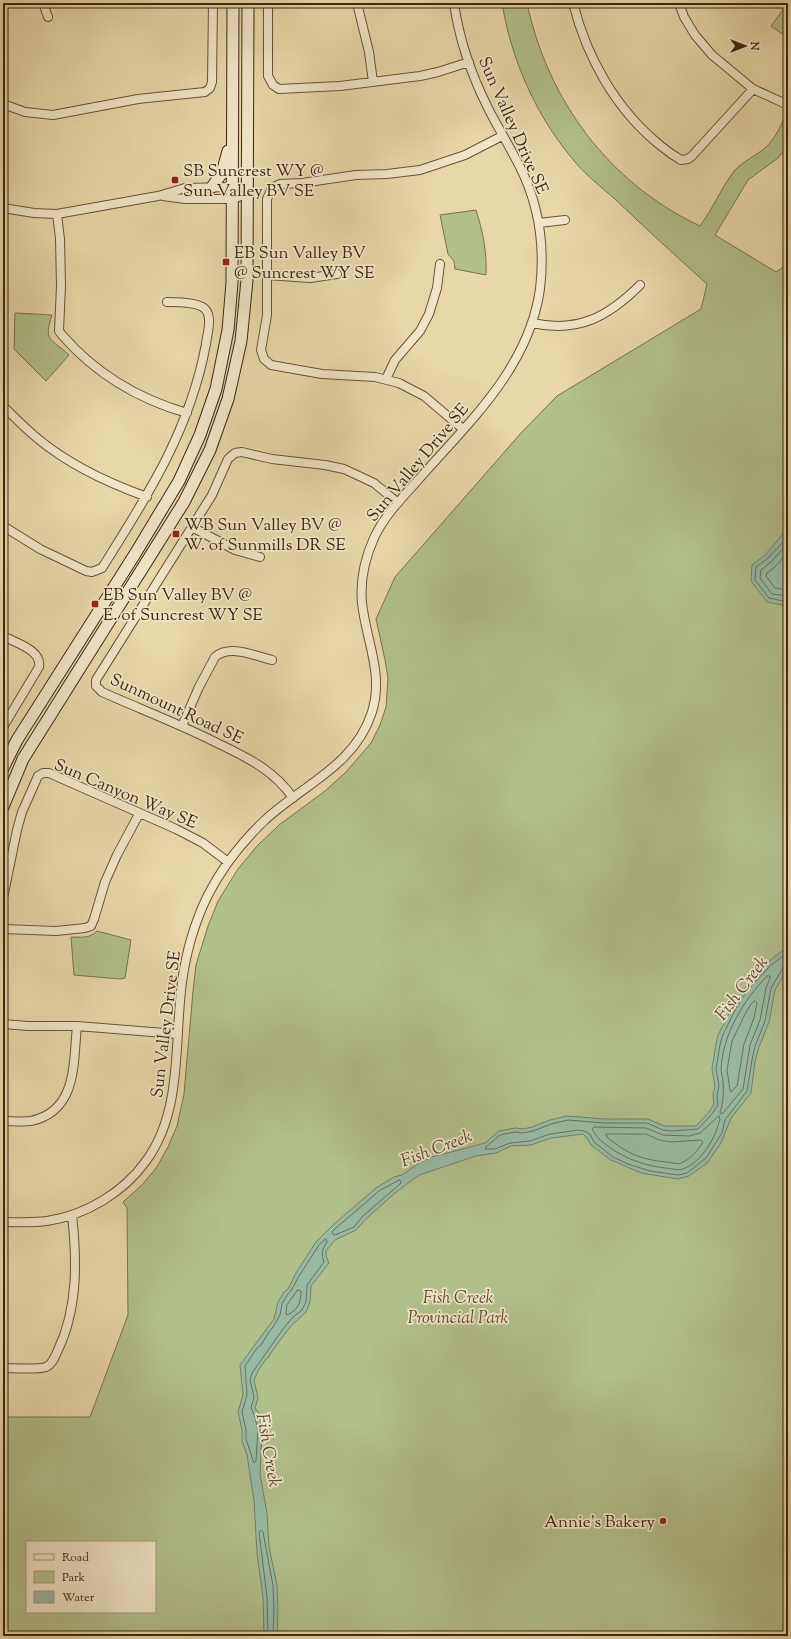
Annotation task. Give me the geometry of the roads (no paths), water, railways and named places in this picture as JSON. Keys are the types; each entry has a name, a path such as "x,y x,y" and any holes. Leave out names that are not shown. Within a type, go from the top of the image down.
{"main road":[{"path":"3,768 17,740 162,511 179,481 200,435 216,389 228,330 232,283 233,3"},
{"path":"3,807 23,759 177,514 198,476 212,445 232,384 243,326 247,280 248,3"},
{"path":"212,187 219,179 225,167 233,122"}],"street":[{"path":"43,3 48,17"},
{"path":"3,104 25,112 53,115 138,99 206,92 210,88 212,82 213,3"},
{"path":"268,3 268,76 273,85 281,89 332,87 420,76 469,62"},
{"path":"357,3 369,52 373,82"},
{"name":"Sun Valley Drive SE","path":"3,1222 51,1221 92,1207 120,1189 136,1174 156,1146 165,1125 171,1105 182,985 191,940 207,899 228,862 264,821 293,798 318,781 342,759 358,740 372,714 376,695 377,675 364,614 362,579 372,542 386,516 463,429 507,376 520,352 532,323 541,278 539,223 526,181 513,153 502,136 486,105 469,62 454,3"},
{"path":"573,3 578,24 591,55 608,88 647,135 681,160 688,159 692,156 753,89"},
{"path":"680,3 684,17 695,35 712,55 753,89 788,105"},
{"path":"463,429 424,396 410,388 386,379 366,376 322,374 267,363 261,350 267,315 267,199 273,187 280,184 344,176 387,174 420,170 466,155 502,136"},
{"path":"3,208 24,212 57,214 158,196 184,188 233,187 248,193"},
{"path":"158,196 185,199 233,199 248,193"},
{"path":"57,214 62,286 60,331 62,335 91,365 124,388 151,401 187,414"},
{"path":"539,223 565,220"},
{"path":"386,379 395,360 420,331 429,314 437,288 440,264"},
{"path":"268,274 310,278 337,274"},
{"path":"532,323 563,327 584,323 614,307 628,297 640,285"},
{"path":"3,526 57,558 86,571 92,572 102,568 147,497 168,458 187,414 204,353 209,321 206,310 200,305 167,302"},
{"path":"3,406 37,438 67,459 112,483 147,497"},
{"name":"Sunmount Road SE","path":"293,798 286,787 257,763 182,726 102,692 96,683 97,678 212,496 228,459 237,452 272,459 325,465 344,469 374,483 398,503"},
{"path":"192,527 235,550 260,557"},
{"path":"3,636 33,652 39,661 39,667 3,727"},
{"path":"182,726 199,687 215,658 219,654 232,651 272,660"},
{"name":"Sun Canyon Way SE","path":"3,898 22,812 40,774 50,774 139,814 176,828 203,843 228,862"},
{"path":"3,929 56,931 91,926 105,882 117,854 139,814"},
{"path":"3,1024 28,1026 77,1026 177,1034"},
{"path":"3,1121 35,1120 48,1114 60,1104 67,1094 72,1081 77,1026"},
{"path":"3,1368 46,1367 54,1360 71,1312 74,1290 75,1239 72,1215"}],"water":[{"path":"788,532 788,606 767,602 751,581 752,565 764,556 783,534"},
{"path":"788,947 788,968 775,990 769,1022 755,1061 751,1093 731,1118 721,1143 707,1163 689,1176 678,1179 641,1173 611,1160 591,1145 583,1134 551,1138 531,1145 511,1146 496,1153 476,1156 419,1175 395,1193 356,1230 335,1240 326,1251 326,1256 329,1263 311,1286 310,1302 306,1312 290,1327 259,1369 254,1380 258,1398 255,1408 258,1412 262,1429 260,1474 267,1513 269,1547 277,1585 278,1610 277,1636 264,1636 263,1597 257,1553 254,1500 247,1455 242,1441 242,1430 238,1412 243,1395 240,1365 274,1319 278,1302 284,1292 288,1289 296,1273 316,1242 333,1225 376,1188 394,1177 402,1175 419,1163 432,1157 485,1143 499,1131 515,1128 523,1129 567,1116 604,1119 648,1119 664,1126 696,1126 714,1104 713,1094 715,1087 712,1069 718,1035 739,995 774,957"}],"place":[{"name":"SB Suncrest WY @ Sun Valley BV SE","path":"175,180"},
{"name":"EB Sun Valley BV @ Suncrest WY SE","path":"226,262"},
{"name":"WB Sun Valley BV @ W. of Sunmills DR SE","path":"176,534"},
{"name":"EB Sun Valley BV @ E. of Suncrest WY SE","path":"95,604"},
{"name":"Annie's Bakery","path":"663,1521"}],"water label":[{"name":"Fish Creek","path":"741,988"},
{"name":"Fish Creek","path":"436,1148"},
{"name":"Fish Creek","path":"269,1450"}],"park label":[{"name":"Fish Creek Provincial Park","path":"458,1307"}]}
